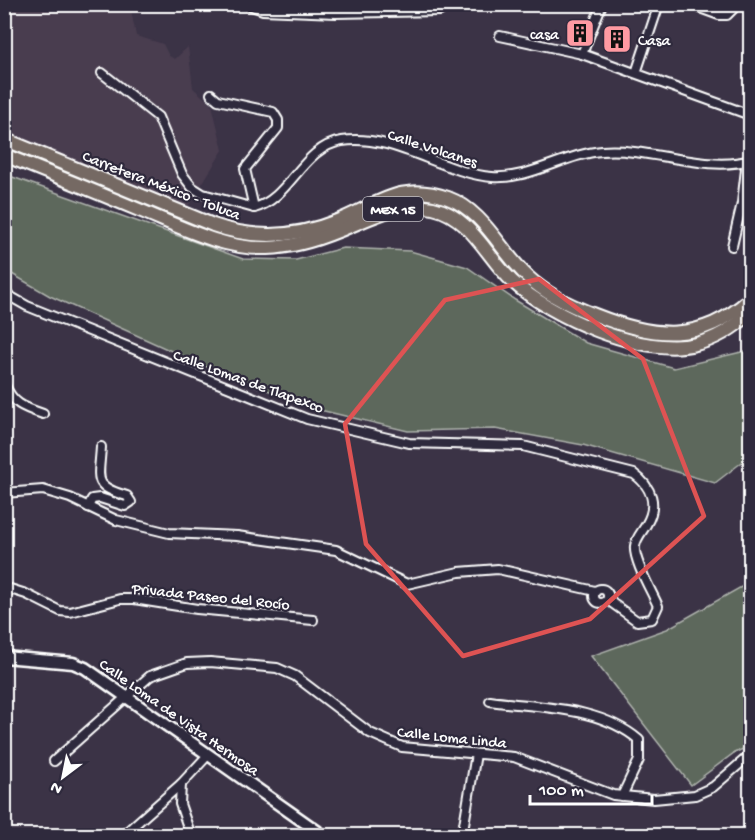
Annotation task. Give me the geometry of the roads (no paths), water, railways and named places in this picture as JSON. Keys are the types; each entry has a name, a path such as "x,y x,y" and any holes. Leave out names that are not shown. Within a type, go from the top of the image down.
{"main road":[{"name":"Carretera México - Toluca","path":"4,140 213,225 245,234 278,236 324,226 393,195 424,192 443,197 470,211 517,266 540,287 584,310 641,331 670,334 707,327 728,317 750,299"},
{"name":"Carretera México - Toluca","path":"4,155 211,238 255,247 301,244 390,210 415,206 435,208 467,228 512,280 538,301 572,319 646,344 656,346 695,344 721,334 750,313"}],"street":[{"path":"246,4 263,10 336,13 440,11"},
{"path":"582,54 602,4"},
{"path":"636,73 659,4"},
{"path":"690,4 718,15 727,15 738,4"},
{"path":"500,36 582,54 750,115"},
{"path":"102,73 158,117 182,174 192,187 203,194 254,208 245,169 278,129 278,120 273,112 218,99 211,94"},
{"name":"Calle Volcanes","path":"254,208 271,200 316,153 341,141 377,143 494,178 522,173 577,155 602,151 631,151 720,163 749,160"},
{"path":"732,246 749,160"},
{"name":"Calle Lomas de Tlapexco","path":"4,293 27,306 307,418 409,443 523,446 634,474 644,481 651,492 653,505 651,516 635,546 636,556 658,606 657,613 652,619 637,621 612,603 608,594"},
{"path":"4,383 12,400 19,406 43,414"},
{"path":"88,507 92,499 100,498 126,506 131,502 127,496 107,490 102,485 99,479 101,447"},
{"path":"4,493 43,490 116,519 169,533 237,536 336,550 407,584 459,572 498,569 595,591 603,589 608,594 604,603 599,604 595,601 595,591"},
{"name":"Privada Paseo del Rocío","path":"4,587 27,594 60,611 70,612 120,599 134,599 197,609 313,620"},
{"name":"Calle Loma de Vista Hermosa","path":"4,657 73,663 85,668 324,836"},
{"name":"Calle Loma Linda","path":"54,761 150,676 187,663 210,662 277,668 295,676 385,742 402,747 514,757 622,796 654,799 695,795 713,787 750,755"},
{"path":"490,701 588,714 625,728 639,740 639,760 622,796"},
{"path":"462,836 476,754"},
{"path":"122,836 182,784 208,755"},
{"path":"182,784 180,804 191,836"}],"place":[{"name":"casa","path":"580,33"},
{"name":"Casa","path":"617,39"}]}
